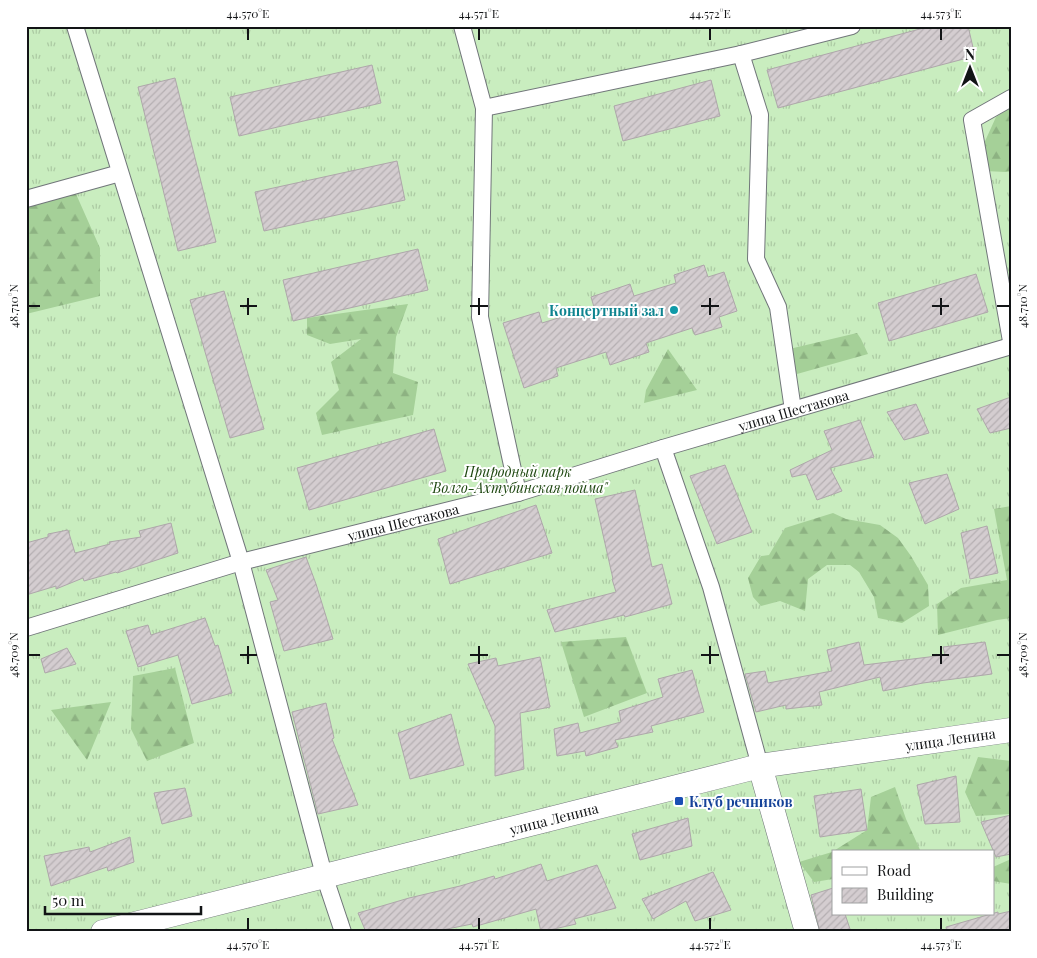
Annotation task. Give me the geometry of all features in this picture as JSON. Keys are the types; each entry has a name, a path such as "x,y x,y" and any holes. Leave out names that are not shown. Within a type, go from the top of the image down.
{"street":[{"path":"75,26 241,562 324,875 343,932"},
{"path":"462,26 484,108 480,317 518,492"},
{"path":"484,108 741,54 852,26"},
{"path":"741,54 760,115 756,259 778,307 793,410"},
{"path":"1011,98 972,120 1011,341"},
{"path":"26,199 120,173"},
{"name":"улица Шестакова","path":"26,628 241,562 518,492 1011,346"},
{"path":"663,448 711,587 807,932"},
{"name":"улица Ленина","path":"102,932 760,766 1011,730"}],"green space":[{"name":"Природный парк \"Волго-Ахтубинская пойма\"","path":"26,26 1011,26 1011,932 26,932"},
{"path":"1011,107 1011,171 985,171 981,150 996,117"},
{"path":"45,193 76,194 100,248 100,296 26,314 26,201"},
{"path":"408,304 396,337 393,373 418,382 413,415 322,435 316,413 339,390 331,362 361,339 330,344 307,335 307,318"},
{"path":"857,333 868,354 797,374 785,350"},
{"path":"668,349 697,390 644,403 646,390"},
{"path":"1011,506 1011,618 938,635 937,604 961,588 1007,580 994,509"},
{"path":"833,513 846,519 880,525 898,538 928,585 929,606 902,623 878,618 874,597 859,572 850,565 827,565 808,579 805,611 780,601 761,606 753,597 748,578 761,556 769,555 785,528"},
{"path":"626,637 647,693 584,717 561,642"},
{"path":"175,668 194,743 147,761 131,729 133,676"},
{"path":"111,702 87,760 51,710"},
{"path":"978,757 1011,761 1011,814 976,816 965,792"},
{"path":"895,787 906,819 920,850 835,850 867,830 871,797"},
{"path":"832,852 832,879 814,882 799,862"},
{"path":"1011,859 1011,884 994,881 994,867"}],"building":[{"path":"931,26 968,26 975,56 778,108 767,70"},
{"path":"372,65 381,103 239,136 230,97"},
{"path":"175,78 216,242 178,251 138,87"},
{"path":"711,80 720,116 623,141 614,106"},
{"path":"397,161 405,200 264,231 255,192"},
{"path":"418,249 428,290 293,321 283,280"},
{"path":"704,265 708,277 724,272 737,311 719,317 722,327 695,335 692,328 646,343 649,352 610,365 606,352 556,368 558,376 524,388 503,323 539,312 542,323 594,307 591,297 630,284 634,296 676,283 674,275"},
{"path":"976,274 988,312 889,341 878,303"},
{"path":"224,291 264,429 230,438 190,300"},
{"path":"1011,397 1011,428 990,433 977,409"},
{"path":"916,404 929,433 904,440 887,412"},
{"path":"860,420 874,457 830,468 842,491 817,500 806,474 792,477 790,470 832,450 824,431"},
{"path":"434,429 446,471 309,510 297,468"},
{"path":"725,465 752,532 717,544 690,476"},
{"path":"947,474 959,509 925,524 909,483"},
{"path":"635,490 652,567 662,564 672,604 625,617 624,615 555,632 547,610 616,592 595,499"},
{"path":"536,505 552,553 450,584 438,539"},
{"path":"171,523 178,553 117,573 84,581 83,578 56,589 56,586 26,595 26,543 48,537 48,534 68,530 75,553 110,544 109,542 141,537 139,531"},
{"path":"987,526 998,573 970,579 961,533"},
{"path":"306,557 333,639 284,651 270,602 278,600 266,570"},
{"path":"205,618 215,646 218,645 232,693 192,704 178,655 138,667 126,631 148,625 151,635"},
{"path":"859,642 864,665 945,655 943,647 985,642 992,674 923,683 883,691 880,677 819,692 822,705 786,709 786,705 756,712 745,674 765,671 768,683 832,671 827,650"},
{"path":"67,648 76,664 45,673 41,659"},
{"path":"540,657 550,707 520,713 524,769 495,776 495,726 468,664 496,658 498,666"},
{"path":"692,670 704,712 651,726 653,732 615,740 618,747 586,756 585,751 557,756 554,729 578,723 580,733 621,722 619,711 663,697 658,679"},
{"path":"326,703 334,738 332,739 358,805 318,814 292,712"},
{"path":"451,714 464,765 410,779 398,733"},
{"path":"956,776 960,822 925,824 917,785"},
{"path":"185,788 192,816 162,824 154,793"},
{"path":"861,789 867,830 820,837 814,796"},
{"path":"1011,815 1011,854 996,857 981,822"},
{"path":"688,818 692,846 640,860 632,834"},
{"path":"130,837 134,862 108,871 107,867 51,886 44,856 89,847 90,852"},
{"path":"541,864 547,881 597,865 616,908 574,919 576,924 541,932 536,909 473,927 472,924 432,932 366,932 358,913 494,876 495,879"},
{"path":"713,872 731,910 695,921 686,901 653,919 642,899"},
{"path":"832,888 832,916 846,916 851,932 820,932 811,895"},
{"path":"1011,911 1011,932 947,932 946,927 984,916 994,916 994,913 998,912 998,914"}],"place":[{"name":"Концертный зал","path":"674,310"},
{"name":"Клуб речников","path":"679,801"}]}
